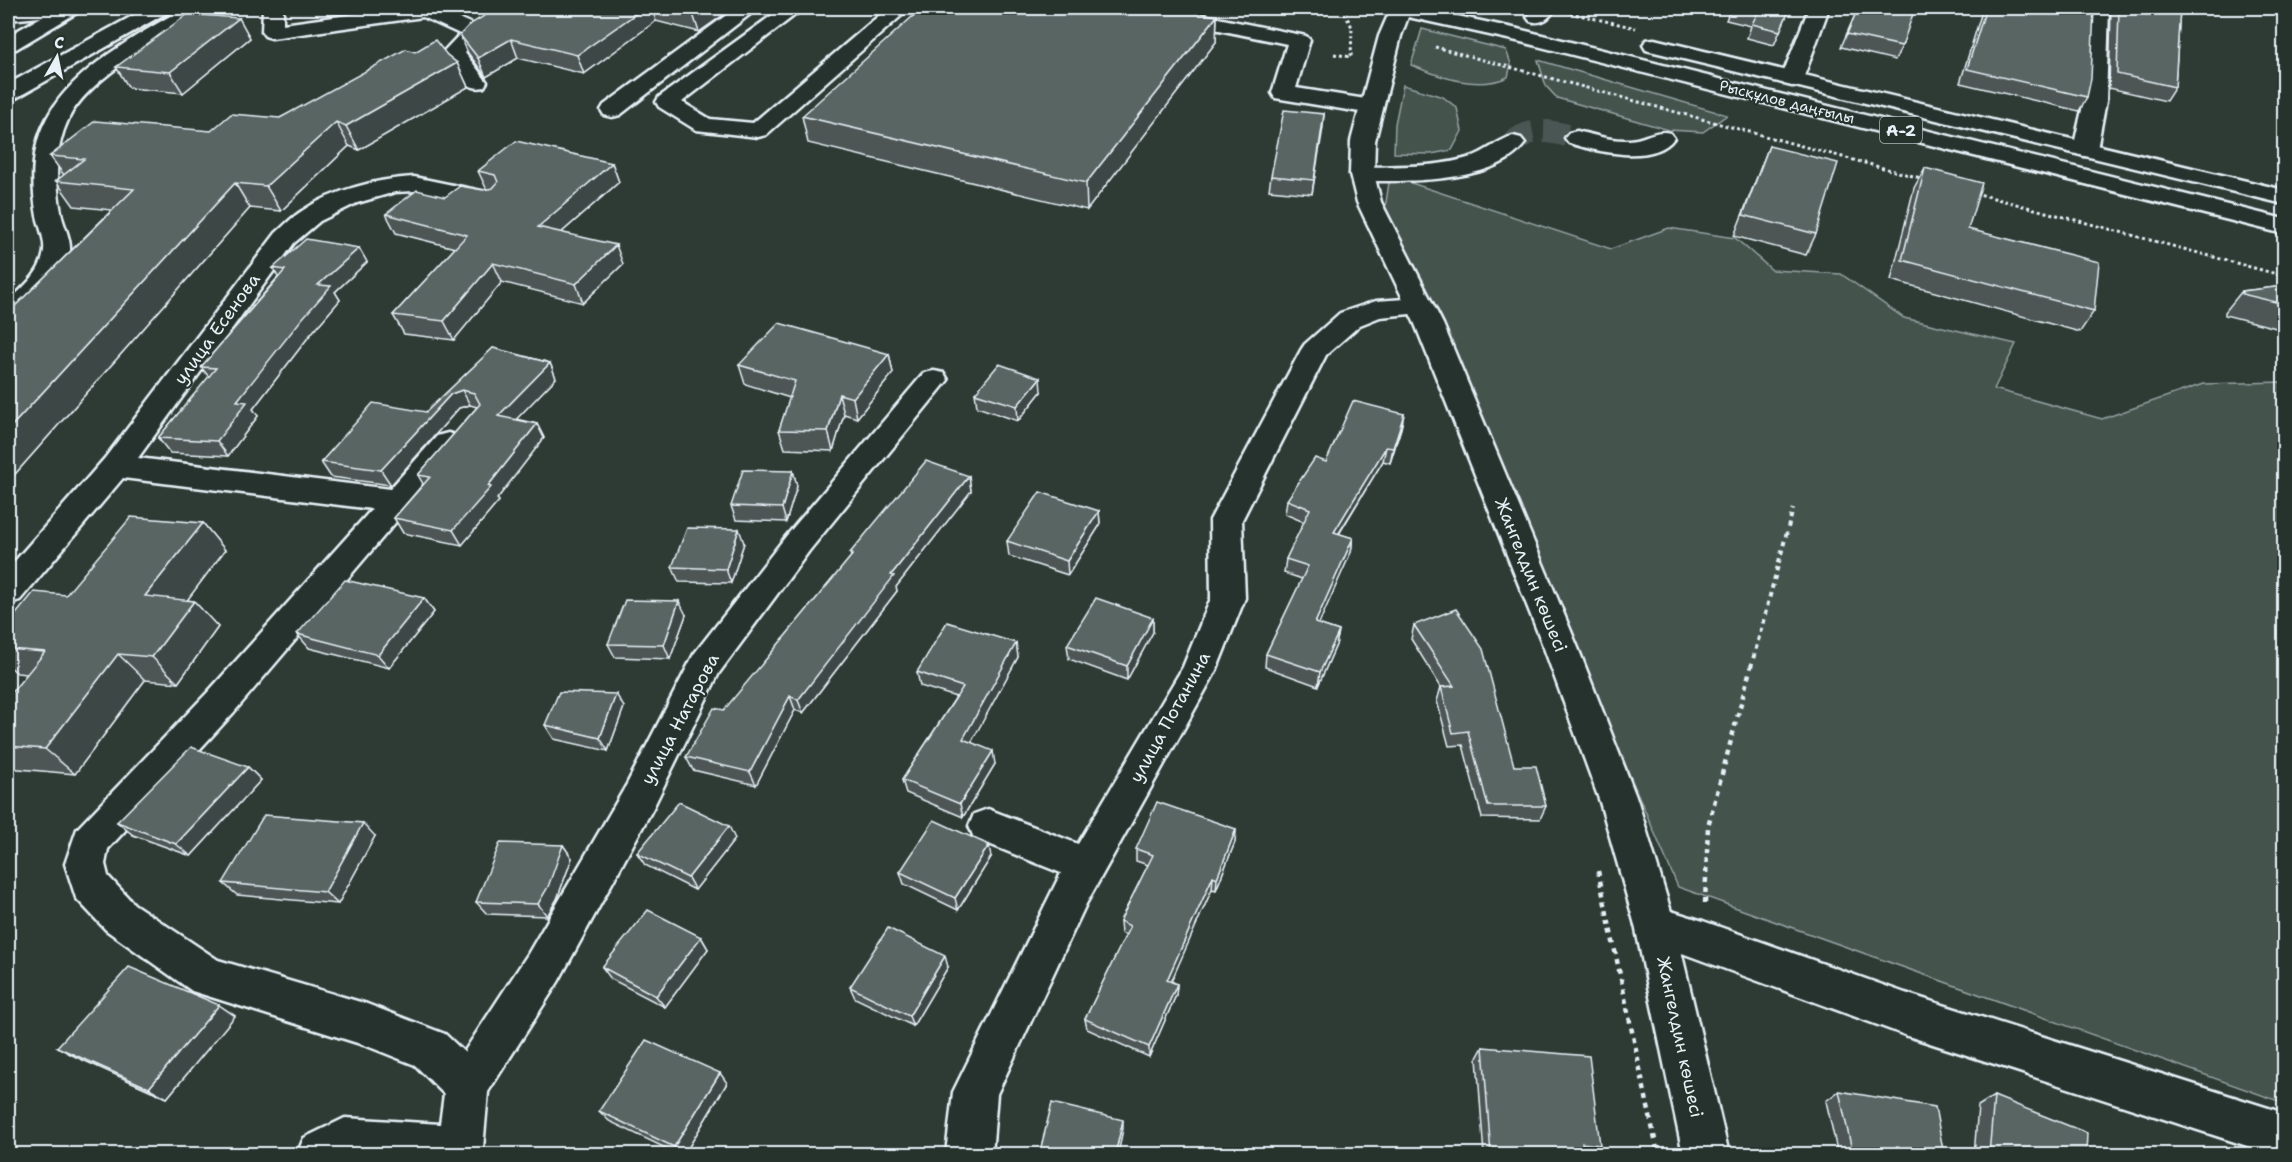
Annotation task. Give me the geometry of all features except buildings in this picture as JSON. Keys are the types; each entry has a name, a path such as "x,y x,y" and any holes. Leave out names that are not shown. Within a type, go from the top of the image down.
{"main road":[{"path":"8,14 72,8"},
{"path":"8,44 72,8"},
{"path":"8,93 163,8"},
{"path":"8,318 44,279 57,256 57,240 44,188 52,133 65,107 90,81 130,51 198,8"},
{"path":"273,8 272,32 425,10 474,32 453,53 476,82"},
{"path":"612,110 748,8"},
{"path":"794,8 667,102 704,125 758,130 900,8"},
{"path":"1141,8 1299,40 1283,93 1372,107"},
{"name":"Рысқұлов даңғылы","path":"1398,8 1536,19 1842,115 2284,226"},
{"name":"Жангелдин көшесі","path":"1398,8 1363,141 1362,174 1369,202 1420,306 1570,670 1619,802 1655,925 1706,1155"},
{"path":"1792,79 1820,8"},
{"path":"1842,115 1854,111 2071,162 2085,149 2095,100 2099,8"},
{"name":"Рысқұлов даңғылы","path":"1630,39 2284,197"},
{"path":"1577,138 1613,148 1635,149 1662,138"},
{"path":"1362,174 1414,172 1475,164 1504,152 1513,143"},
{"name":"улица Есенова","path":"8,591 116,466 285,238 311,216 348,198 394,185 414,184 492,200"},
{"path":"2260,220 2268,213 2284,214"},
{"name":"улица Потанина","path":"969,1155 975,1092 1087,865 1199,671 1228,598 1226,520 1316,351 1350,319 1376,309 1420,306"},
{"name":"улица Натарова","path":"466,1086 543,968 640,796 706,664 798,543 934,380"},
{"path":"321,1155 345,1141 461,1152 466,1086 430,1049 367,1025 207,977 120,917 90,885 85,864 91,841 221,702 471,417"},
{"path":"116,466 397,501"},
{"path":"988,826 1087,865"},
{"path":"1655,925 1703,940 1905,1014 2284,1136"}],"path":[{"path":"1334,54 1351,57 1352,27 1345,14"},
{"path":"1435,46 1932,181"},
{"path":"1966,190 2284,276"},
{"path":"1703,940 1708,826 1793,509"},
{"path":"1596,862 1658,1155"}],"shaded area":[{"path":"1422,29 1506,50 1511,64 1508,77 1484,83 1471,83 1446,78 1411,65"},
{"path":"1538,60 1727,115 1703,132 1669,130 1557,98 1546,86"},
{"path":"1403,85 1443,97 1457,108 1462,131 1452,150 1431,154 1394,153 1395,124"},
{"path":"1390,176 1611,249 1669,228 1735,238 1772,270 1841,274 1904,318 2016,344 1994,389 2102,419 2203,384 2284,382 2284,1103 1678,887 1385,209"}],"tunnel":[{"path":"1513,143 1520,137 1535,132 1552,132 1577,138"}]}
